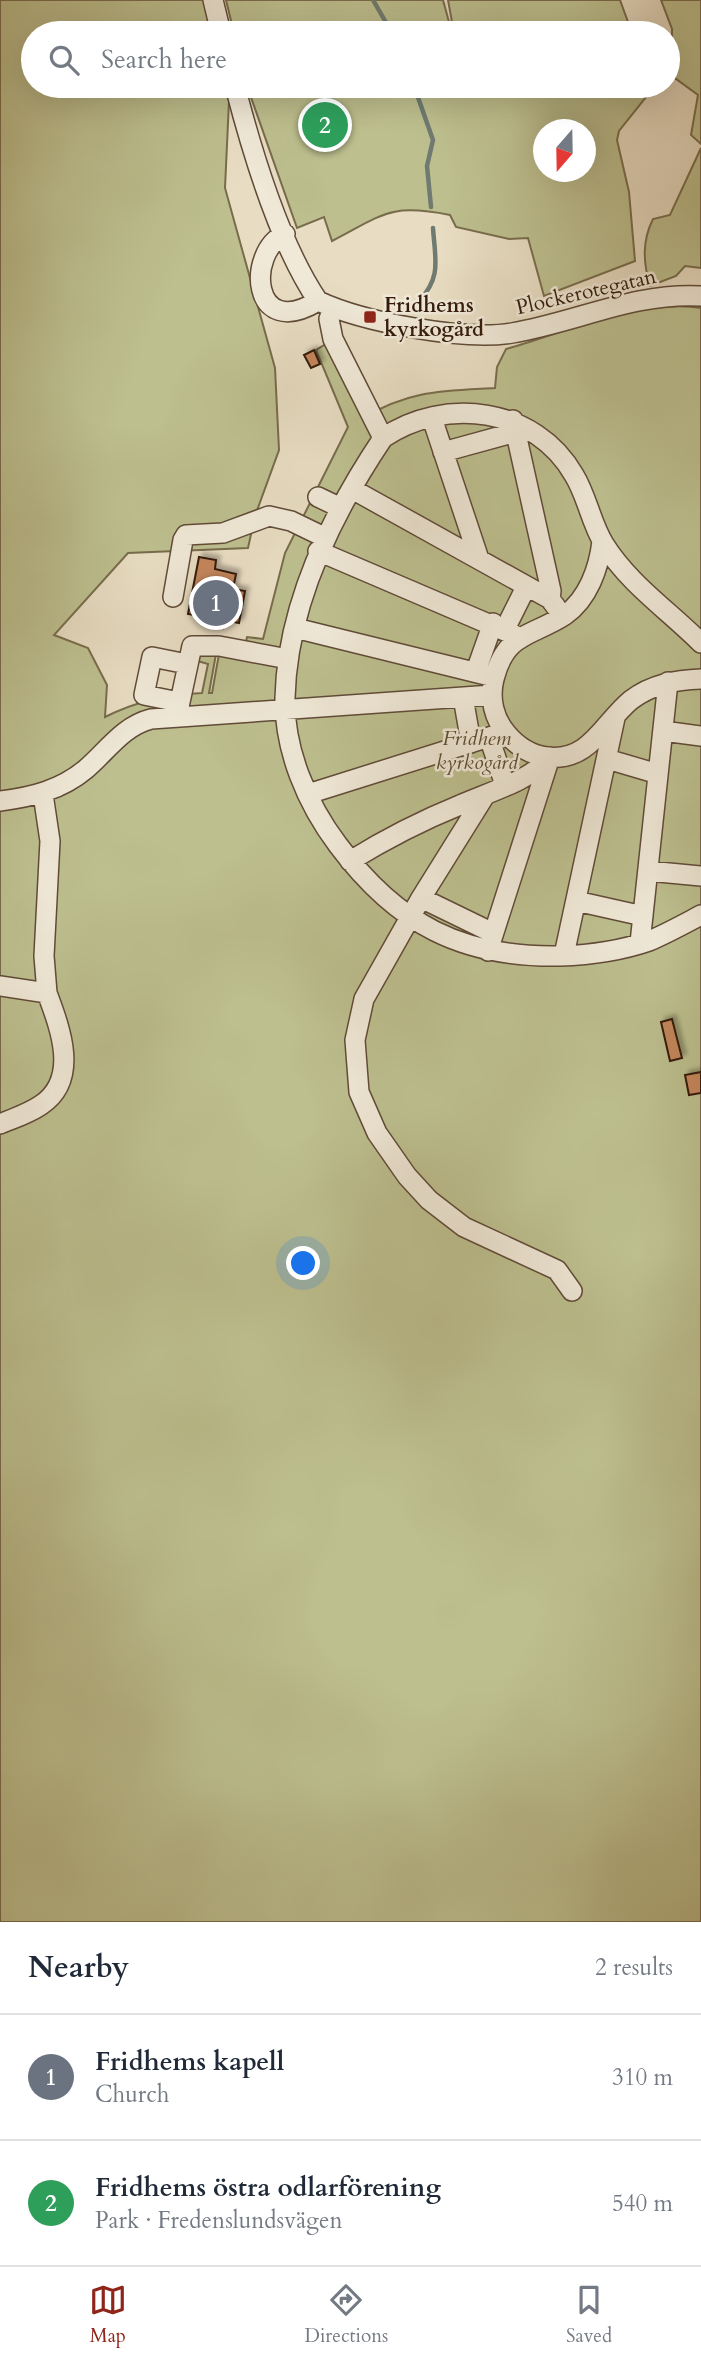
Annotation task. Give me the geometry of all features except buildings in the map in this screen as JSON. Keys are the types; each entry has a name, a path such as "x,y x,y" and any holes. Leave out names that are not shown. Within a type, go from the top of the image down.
{"street":[{"path":"213,0 218,21"},
{"path":"239,98 260,169 285,234 325,304 333,338 383,438"},
{"path":"285,234 277,238 268,251 261,287 264,301 276,310 289,313 325,304"},
{"name":"Plockerotegatan","path":"325,304 443,331 496,334 644,299 679,295 701,296"},
{"path":"490,942 454,942 410,916 350,861 330,834 307,794 291,746 286,708 288,659 295,628 322,545 383,438 396,429 432,418 491,415 550,443 562,458 591,509 602,541 642,590 701,643"},
{"path":"432,418 479,559"},
{"path":"443,452 514,426"},
{"path":"514,426 551,591 550,600"},
{"path":"352,489 550,600 562,616"},
{"path":"318,497 341,509"},
{"path":"173,597 183,540 186,536 223,533 268,516 291,521 322,545 505,630 562,616 580,600 592,581 602,541"},
{"path":"488,737 496,718 487,681 505,630 526,587"},
{"path":"295,628 487,681"},
{"path":"0,801 43,794 80,774 135,725 178,709 286,708 463,697 487,681 507,648 505,630"},
{"path":"178,709 190,648 196,644 288,659"},
{"path":"178,709 144,695 152,657 187,664"},
{"path":"307,794 488,737 550,757 578,753 594,741 639,695 668,682 701,679"},
{"path":"640,943 668,682"},
{"path":"463,697 488,737 505,785"},
{"path":"564,956 615,717"},
{"path":"663,731 701,736"},
{"path":"350,861 538,769 550,757"},
{"path":"490,942 550,757"},
{"path":"607,759 658,774"},
{"path":"0,1124 40,1106 51,1097 62,1078 63,1045 47,993 44,956 50,841 43,794"},
{"path":"484,797 373,981 359,1016 355,1065 359,1092 368,1117 407,1177 429,1200 464,1227 557,1270 572,1291"},
{"path":"648,870 701,876"},
{"path":"421,898 490,942 524,956 591,955 640,943 701,915"},
{"path":"576,901 643,916"},
{"path":"0,986 47,993"}],"green space":[{"name":"Fridhem kyrkogård","path":"0,0 204,0 209,21 21,21 21,98 228,98 225,188 275,368 279,450 255,516 248,548 128,553 54,635 88,648 107,685 105,717 152,700 202,693 208,664 194,660 196,655 216,654 209,693 212,693 219,654 245,647 247,637 263,639 285,553 348,427 316,350 326,344 363,418 411,397 442,391 495,388 497,367 506,349 628,312 678,306 701,308 701,1922 0,1922"},
{"path":"226,0 443,0 449,21 231,21"},
{"path":"448,0 620,0 628,21 452,21"},
{"path":"661,0 701,0 701,144 691,135 698,95 680,82 680,21 669,21"},
{"path":"251,98 645,98 619,131 617,140 629,192 635,261 544,296 528,238 509,239 456,227 450,215 414,210 388,213 332,241 324,217 297,228"},
{"path":"701,148 701,268 685,266 676,276 650,286 645,252 649,227 653,219 670,215"}],"waterway":[{"path":"373,0 385,21"},
{"path":"418,98 433,140 427,166 431,207"},
{"path":"419,301 434,276 436,258 433,228"}],"place":[{"name":"Fridhems östra odlarförening","path":"325,125"},
{"name":"Fridhems kyrkogård","path":"370,317"},
{"name":"Fridhems kapell","path":"216,603"}]}
